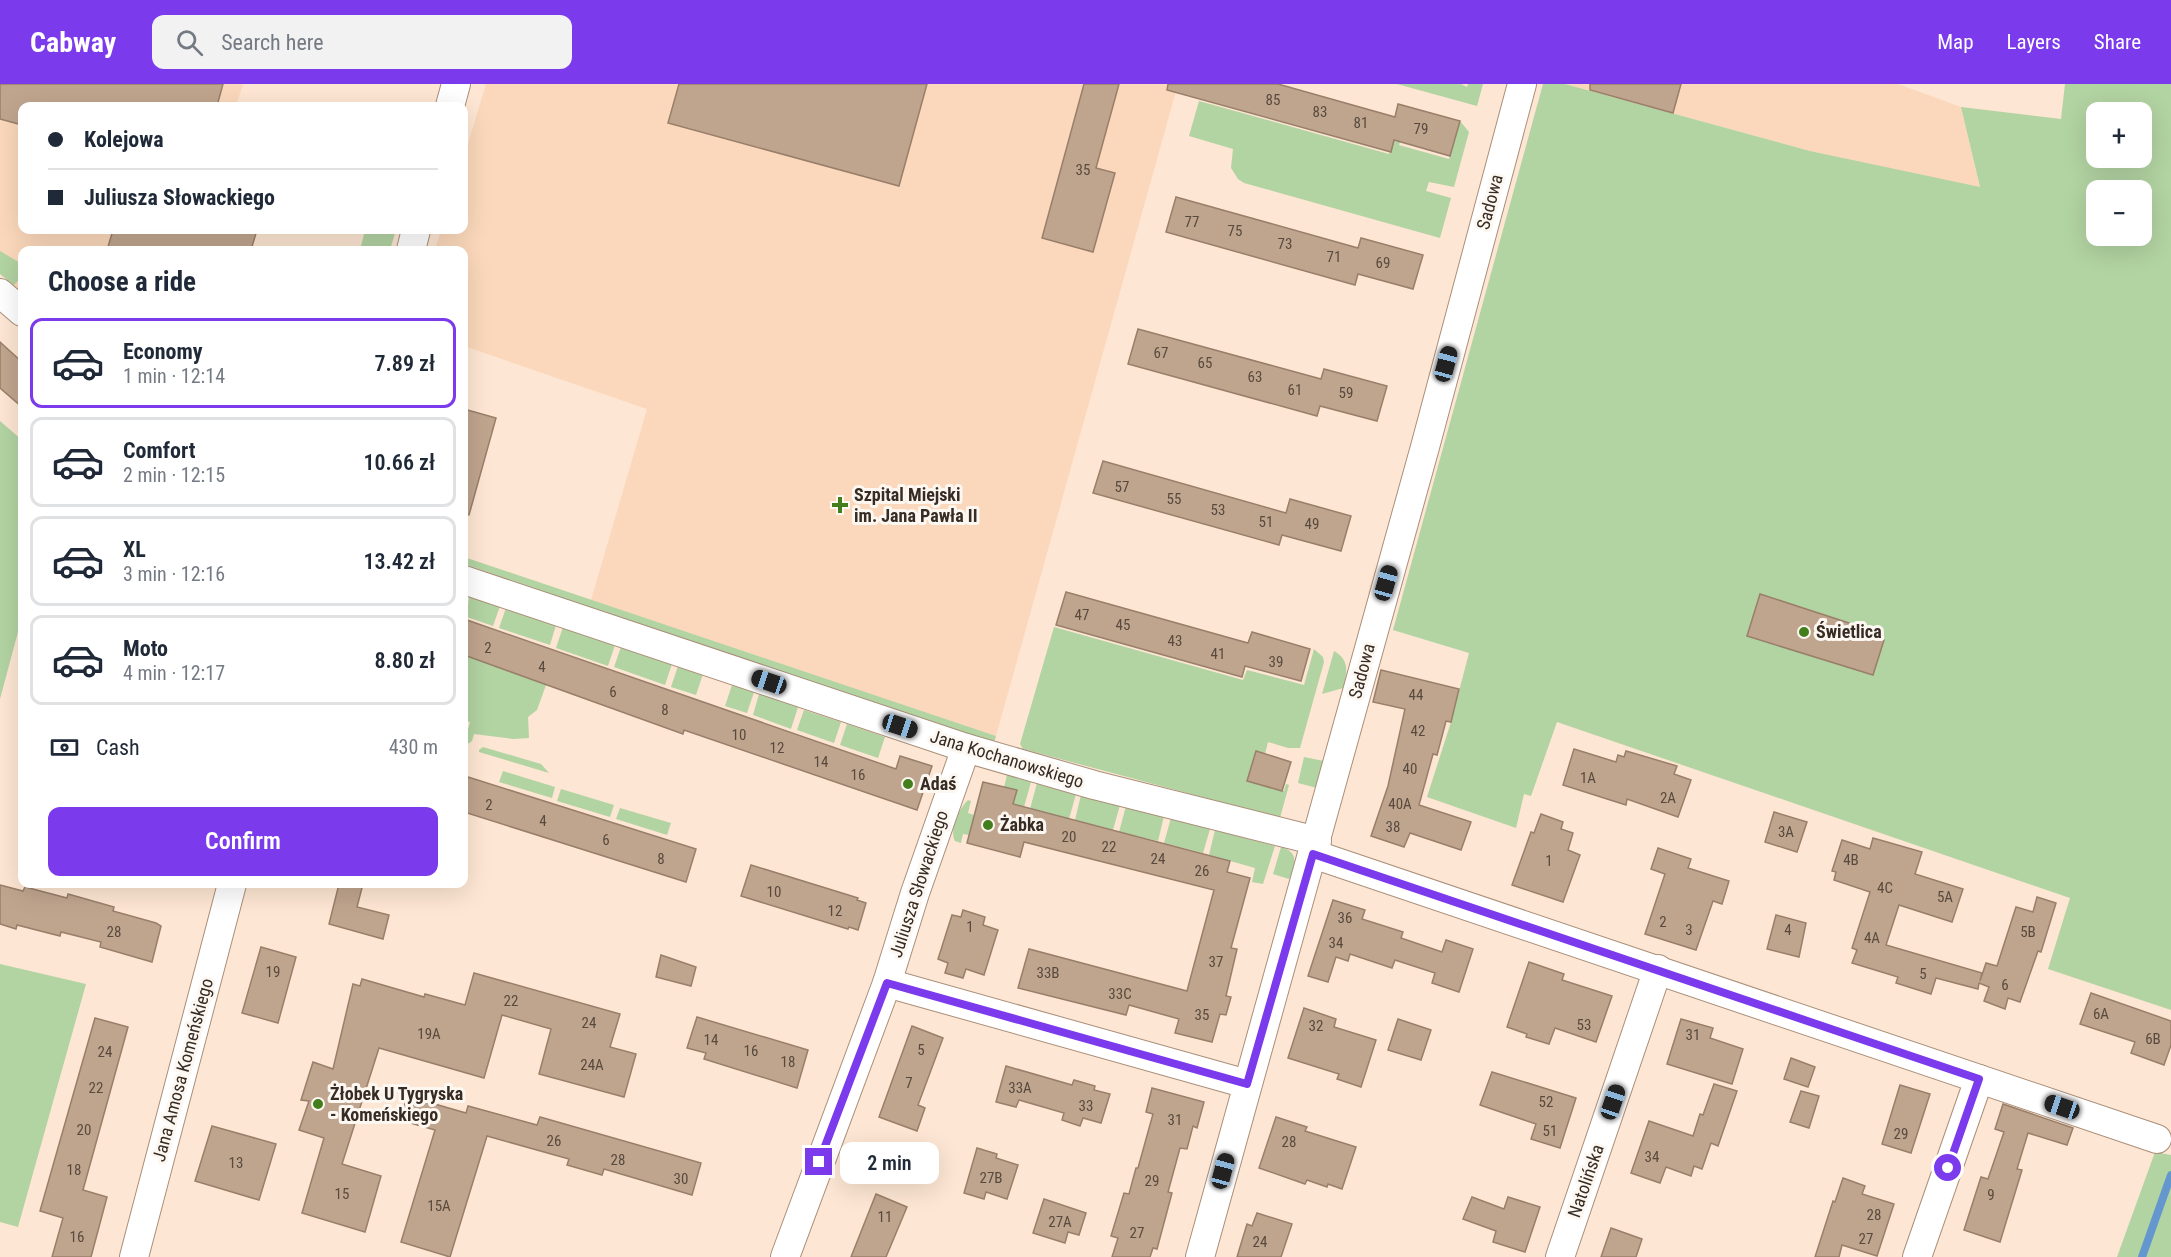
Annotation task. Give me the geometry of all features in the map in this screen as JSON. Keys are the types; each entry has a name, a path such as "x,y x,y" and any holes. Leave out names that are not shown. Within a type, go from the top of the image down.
{"street":[{"path":"451,102 456,84"},
{"name":"Sadowa","path":"1200,1257 1315,848 1522,84"},
{"path":"0,293 18,309"},
{"name":"Jana Kochanowskiego","path":"468,581 966,748 1315,848 1658,969 2157,1139"},
{"name":"Juliusza Słowackiego","path":"785,1257 887,983 915,893 966,748"},
{"name":"Jana Amosa Komeńskiego","path":"134,1257 231,888"},
{"name":"Natolińska","path":"1560,1257 1658,969"},
{"path":"887,983 1247,1084"},
{"path":"1917,1257 1979,1079"}],"shaded area":[{"path":"0,84 243,84 237,102 18,102 18,234 201,234 197,246 18,246 18,290 0,274"},
{"name":"Szpital Miejski im. Jana Pawła II","path":"486,84 1178,84 996,736 591,600 647,409 468,347 468,246 436,246 440,234 468,234 468,144"},
{"path":"1565,84 1898,84 1961,107 1980,188 1810,151"}],"green space":[{"path":"1397,84 1461,84 1467,87 1468,84 1483,84 1477,106"},
{"path":"1543,84 1565,84 1810,151 1980,187 1961,107 2061,119 2065,84 2171,84 2171,1010 2048,969 2070,898 1557,722 1531,796 1524,794 1516,828 1427,797 1451,722 1469,653 1393,630"},
{"path":"1199,101 1389,154 1394,141 1400,142 1399,145 1449,159 1460,121 1469,132 1454,187 1429,182 1426,191 1451,198 1440,238 1244,183 1238,179 1231,168 1233,149 1189,136"},
{"path":"364,234 395,234 391,246 361,246"},
{"path":"0,251 18,262 18,281 14,285 0,274"},
{"path":"0,421 18,437 18,632 0,699"},
{"path":"468,558 996,736 994,743 807,682 468,565"},
{"path":"469,595 500,606 493,626 468,617"},
{"path":"506,608 556,625 550,645 499,628"},
{"path":"563,627 615,645 608,666 556,648"},
{"path":"1054,627 1243,680 1247,670 1304,685 1314,649 1323,657 1324,662 1300,748 1288,748 1268,742 1265,754 1257,751 1248,781 1284,791 1286,784 1289,785 1280,818 1023,749 1020,744"},
{"path":"621,647 672,664 665,685 614,667"},
{"path":"1334,651 1343,658 1346,667 1343,688 1322,694"},
{"path":"468,656 546,685 537,710 528,717 529,738 513,739 474,734 472,741 468,744 470,722 468,721"},
{"path":"678,666 703,674 696,695 671,687"},
{"path":"732,685 754,692 747,713 725,706"},
{"path":"759,694 798,707 791,729 753,715"},
{"path":"804,710 841,722 834,743 797,730"},
{"path":"847,724 885,737 878,758 840,745"},
{"path":"483,747 541,764 549,773 479,752"},
{"path":"1304,757 1324,761 1317,788 1298,783"},
{"path":"503,771 555,787 552,798 499,782"},
{"path":"1007,775 1031,782 1024,807 1013,804 1017,790 1004,787"},
{"path":"1037,783 1076,794 1069,819 1030,809"},
{"path":"561,789 614,805 610,817 557,801"},
{"path":"1081,795 1120,805 1113,830 1075,820"},
{"path":"968,800 971,801 968,813 974,815 969,835 963,834 961,843 955,841 953,831 958,814"},
{"path":"1126,806 1164,816 1158,841 1119,832"},
{"path":"620,808 671,823 667,835 616,819"},
{"path":"1171,818 1210,829 1203,853 1164,843"},
{"path":"1215,830 1275,846 1263,884 1252,882 1255,868 1209,855"},
{"path":"1281,847 1291,852 1294,860 1289,879 1273,874"},
{"path":"0,964 86,984 18,1227 0,1222"},
{"path":"2155,1152 2171,1155 2171,1257 2117,1257"}],"building":[{"path":"0,84 223,84 218,102 18,102 18,124 0,119"},
{"path":"679,84 927,84 899,186 668,123"},
{"path":"1084,84 1119,84 1096,168 1115,173 1093,252 1042,238"},
{"path":"1168,84 1278,84 1395,117 1398,104 1460,121 1450,156 1394,140 1391,152 1167,90"},
{"path":"1590,84 1681,84 1673,113 1590,90"},
{"path":"1176,197 1358,248 1361,238 1423,255 1413,289 1358,274 1355,285 1166,232"},
{"path":"112,234 256,234 252,246 108,246"},
{"path":"1138,329 1321,379 1324,369 1387,386 1377,421 1320,406 1317,416 1128,364"},
{"path":"0,342 18,358 18,404 0,388"},
{"path":"468,410 496,418 468,515"},
{"path":"1103,461 1286,513 1290,499 1351,516 1341,551 1282,535 1279,545 1093,493"},
{"path":"1066,592 1248,643 1252,632 1310,649 1301,681 1245,666 1242,677 1056,625"},
{"name":"Świetlica","path":"1760,594 1852,624 1850,629 1884,640 1873,675 1747,636"},
{"path":"468,620 896,769 900,756 932,766 917,810 684,730 683,734 468,656"},
{"path":"1381,670 1459,689 1451,722 1446,721 1437,755 1433,754 1419,805 1471,822 1461,850 1410,833 1404,847 1371,836 1388,786 1405,709 1373,702"},
{"path":"1574,749 1616,762 1618,755 1624,757 1626,751 1677,766 1674,774 1691,780 1678,817 1627,799 1626,805 1563,785"},
{"path":"1256,751 1291,762 1282,791 1247,781"},
{"path":"468,777 696,849 686,882 468,813"},
{"path":"983,782 1017,790 1013,804 1230,861 1227,872 1250,878 1231,948 1237,949 1226,996 1231,997 1226,1015 1220,1014 1212,1042 1175,1033 1179,1019 1129,1005 1126,1015 1018,988 1029,949 1187,991 1214,890 1024,842 1020,857 967,843"},
{"path":"1774,812 1807,822 1797,852 1765,842"},
{"path":"1541,814 1563,822 1561,829 1573,833 1568,850 1580,855 1563,902 1512,885 1531,832 1534,833"},
{"path":"1873,838 1922,852 1915,874 1963,889 1952,922 1899,905 1886,945 1982,973 1980,981 1986,963 1997,966 2016,907 2033,912 2037,897 2056,903 2041,952 2038,951 2020,1002 2008,998 2005,1009 1984,1001 1989,987 1979,983 1978,989 1936,978 1931,994 1896,983 1898,977 1852,963 1857,950 1852,948 1870,892 1834,880 1836,872 1832,871 1842,840 1870,849"},
{"path":"1658,848 1691,859 1688,868 1729,881 1722,904 1713,901 1696,950 1645,934 1665,874 1651,869"},
{"path":"751,865 858,898 857,900 866,903 858,930 849,927 848,929 741,896"},
{"path":"0,885 23,891 24,888 29,888 67,898 68,894 114,907 113,911 161,926 152,962 100,947 101,942 61,932 60,936 17,925 16,929 0,924"},
{"path":"338,888 362,888 357,907 389,915 383,939 329,924"},
{"path":"1333,900 1365,910 1362,919 1403,932 1401,938 1442,952 1446,940 1473,949 1459,992 1432,983 1435,973 1395,960 1392,968 1350,954 1348,961 1336,957 1328,982 1308,976"},
{"path":"963,910 985,917 983,925 998,930 984,975 966,969 963,978 945,973 948,963 938,959 952,915 961,917"},
{"path":"1776,915 1806,923 1799,957 1767,949"},
{"path":"261,947 296,957 278,1023 242,1013"},
{"path":"661,955 696,967 691,986 656,977"},
{"path":"1529,962 1564,974 1562,980 1612,996 1596,1042 1555,1028 1549,1044 1526,1037 1527,1034 1507,1027"},
{"path":"474,973 620,1014 610,1047 636,1054 624,1097 539,1074 551,1029 502,1015 484,1078 379,1048 342,1164 381,1176 365,1232 302,1213 324,1138 299,1130 309,1101 301,1100 313,1062 333,1069 353,984 360,986 362,979 424,997 425,994 465,1005"},
{"path":"2091,993 2171,1021 2171,1045 2164,1065 2131,1053 2135,1042 2080,1024"},
{"path":"1304,1008 1336,1019 1334,1027 1376,1040 1361,1087 1337,1079 1339,1074 1288,1058"},
{"path":"697,1017 808,1050 797,1088 704,1059 706,1053 687,1048"},
{"path":"95,1018 128,1027 83,1190 107,1197 91,1257 52,1257 63,1218 40,1211"},
{"path":"1398,1019 1431,1030 1421,1060 1388,1050"},
{"path":"1681,1019 1713,1028 1710,1038 1743,1049 1732,1084 1667,1064"},
{"path":"912,1026 943,1038 918,1105 925,1108 917,1131 879,1117"},
{"path":"1791,1058 1815,1067 1808,1087 1784,1079"},
{"path":"1006,1066 1072,1085 1074,1080 1095,1086 1094,1090 1110,1094 1101,1123 1083,1118 1080,1126 1062,1120 1064,1113 1019,1100 1016,1107 996,1102"},
{"path":"1492,1072 1576,1098 1560,1148 1531,1139 1536,1124 1480,1105"},
{"path":"1714,1084 1737,1091 1718,1146 1711,1143 1702,1169 1694,1166 1691,1176 1666,1167 1660,1183 1631,1173 1649,1121 1693,1136"},
{"path":"1900,1085 1930,1094 1911,1153 1882,1144"},
{"path":"1152,1088 1204,1102 1197,1128 1193,1126 1187,1149 1180,1148 1168,1192 1172,1193 1157,1249 1153,1248 1150,1257 1112,1257 1118,1238 1111,1236 1124,1193 1129,1194 1136,1168 1138,1168 1153,1114 1146,1112"},
{"path":"1801,1091 1819,1096 1809,1128 1790,1122"},
{"path":"407,1096 466,1113 468,1106 537,1125 540,1117 701,1163 692,1195 604,1169 602,1175 567,1165 569,1159 487,1136 450,1257 401,1242 435,1130 400,1120"},
{"path":"2003,1104 2073,1128 2067,1145 2028,1133 2017,1169 2022,1170 2000,1242 1964,1230 1981,1177 1988,1179 2004,1132 1995,1129"},
{"path":"1276,1117 1307,1127 1305,1131 1356,1147 1342,1189 1307,1180 1305,1184 1259,1168"},
{"path":"212,1126 276,1144 259,1200 195,1181"},
{"path":"977,1148 997,1154 996,1158 1018,1165 1007,1199 986,1192 984,1199 964,1193"},
{"path":"1843,1178 1865,1186 1862,1194 1894,1204 1877,1256 1842,1245 1839,1257 1815,1257"},
{"path":"876,1194 907,1207 886,1257 851,1257"},
{"path":"1472,1197 1504,1209 1508,1197 1540,1207 1525,1252 1493,1242 1496,1231 1463,1219"},
{"path":"1044,1199 1086,1213 1079,1235 1068,1232 1065,1243 1033,1233"},
{"path":"1257,1213 1292,1224 1281,1257 1237,1257 1247,1224 1252,1226"},
{"path":"1611,1228 1642,1239 1636,1257 1601,1257"}],"waterway":[{"path":"2142,1257 2171,1175"}],"place":[{"name":"Szpital Miejski im. Jana Pawła II","path":"840,505"},
{"name":"Świetlica","path":"1804,632"},
{"name":"Adaś","path":"908,784"},
{"name":"Żabka","path":"988,825"},
{"name":"Żłobek U Tygryska - Komeńskiego","path":"318,1104"}],"route":[{"path":"819,1162 887,983 1247,1084 1313,854 1979,1079 1948,1168"}]}
